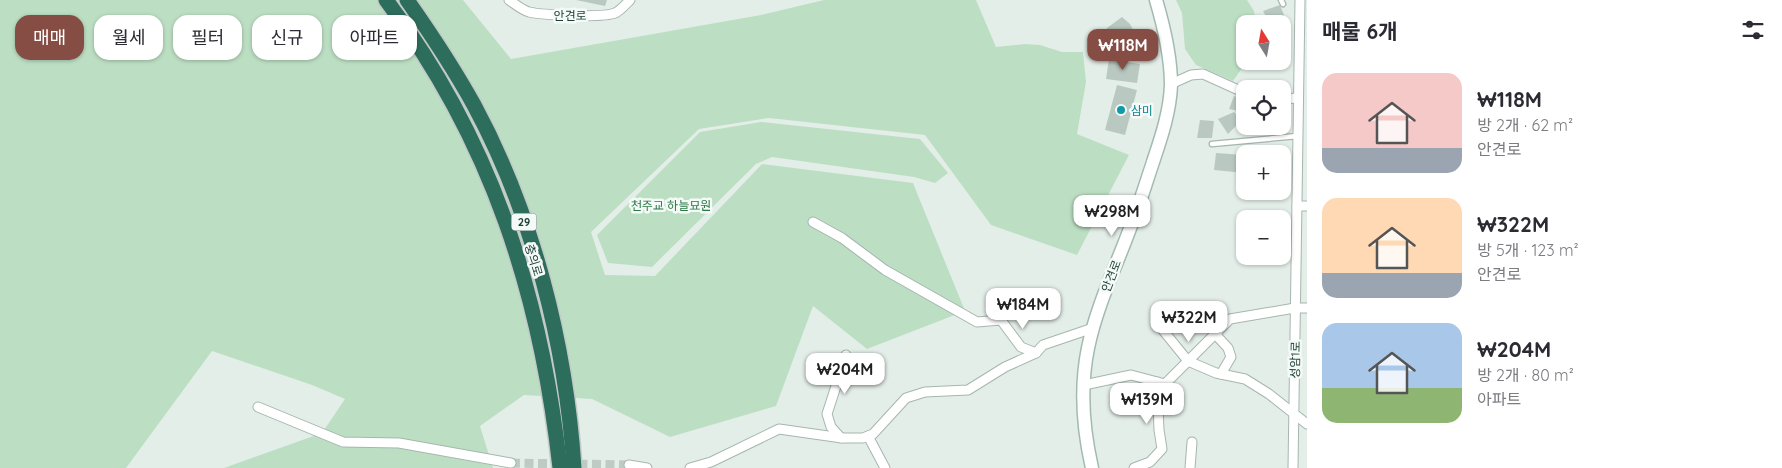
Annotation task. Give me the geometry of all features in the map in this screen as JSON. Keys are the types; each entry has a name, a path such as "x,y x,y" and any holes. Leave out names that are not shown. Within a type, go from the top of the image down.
{"highway":[{"name":"충의로","path":"386,0 412,36 470,135 504,214 528,290 541,344 552,401 560,468"},
{"name":"충의로","path":"407,0 442,52 474,105 500,157 520,210 543,282 562,371 574,468"}],"main road":[{"name":"안견로","path":"1092,468 1085,429 1084,385 1092,328 1156,154 1168,108 1171,84 1166,38 1156,0"}],"street":[{"name":"안견로","path":"509,0 526,12 550,16 559,14 588,16 615,13 630,0"},
{"name":"성암1로","path":"1293,468 1300,0"},
{"path":"1171,84 1191,75 1203,74 1236,89"},
{"path":"1291,98 1298,98"},
{"path":"1297,206 1307,206"},
{"path":"813,222 842,238 885,270 977,322 1001,320 1021,347 1036,353"},
{"path":"1084,385 1131,375 1165,384 1230,319 1296,308 1307,308"},
{"path":"1158,324 1188,361 1221,374 1245,380 1269,394 1307,424"},
{"path":"690,468 710,462 779,429 842,438 863,438 872,434 906,398 925,392 968,390 1005,367 1036,353 1043,346 1092,328"},
{"path":"1215,334 1228,348 1231,357 1221,374"},
{"path":"842,438 831,427 827,414 846,355"},
{"path":"1134,468 1150,462 1162,449 1159,430 1157,382"},
{"path":"258,407 343,442 399,443 511,464"},
{"path":"868,436 885,468"},
{"path":"1190,468 1192,442"},
{"path":"628,465 647,468"}],"lane":[{"path":"1212,144 1298,136"}],"green space":[{"path":"0,0 463,0 511,59 761,15 824,0 976,0 996,47 1025,44 1040,45 1062,52 1083,52 1086,82 1077,134 1129,155 1077,255 991,225 925,135 769,118 699,129 591,232 605,275 655,276 762,164 913,183 965,311 867,349 813,306 776,406 670,437 592,399 524,395 480,426 493,468 224,468 322,433 345,399 312,385 212,351 126,468 0,468"},
{"path":"1176,0 1247,0 1255,15 1236,15 1236,70 1241,70 1233,81 1196,65 1185,49 1182,13"},
{"name":"천주교 하늘묘원","path":"761,122 920,139 948,173 935,183 914,177 772,157 756,164 652,267 608,263 597,235 700,132"}],"building":[{"path":"576,0 607,0 605,6"},
{"path":"1280,5 1284,15 1265,15 1263,11"},
{"path":"1122,17 1130,24 1140,43 1127,55 1108,51 1107,28"},
{"path":"1109,59 1140,64 1137,83 1106,79"},
{"name":"삼미","path":"1117,85 1137,90 1125,135 1105,130"},
{"path":"1234,96 1236,97 1236,110 1229,109"},
{"path":"1234,112 1236,115 1236,126 1228,134 1218,119"},
{"path":"1200,120 1214,121 1212,138 1197,138"},
{"path":"1216,153 1236,154 1236,172 1214,170"}],"tunnel":[{"path":"511,463 629,465"}],"place":[{"name":"삼미","path":"1121,110"}]}
